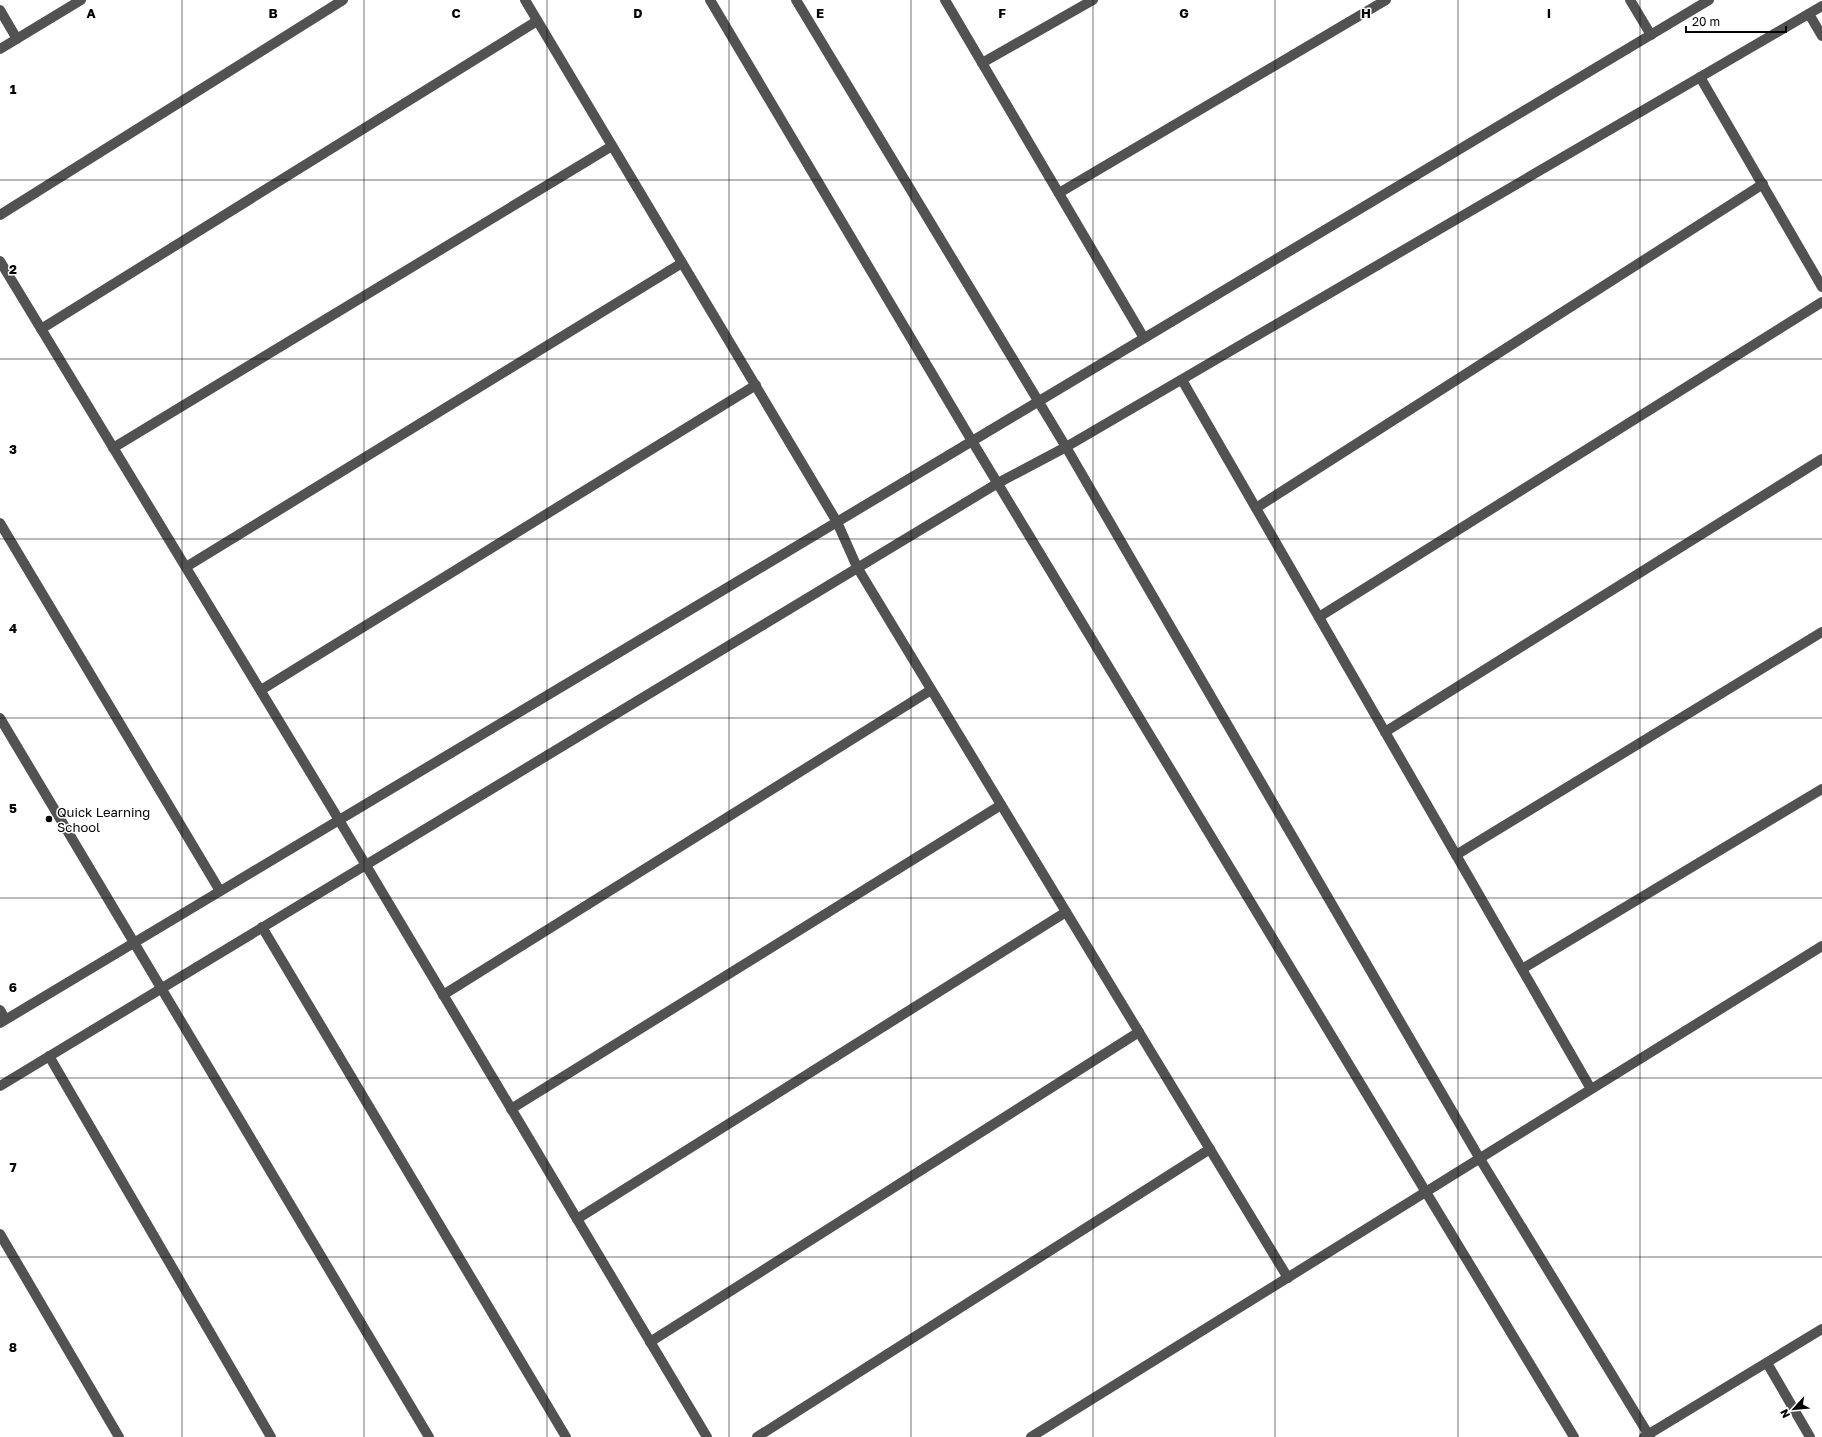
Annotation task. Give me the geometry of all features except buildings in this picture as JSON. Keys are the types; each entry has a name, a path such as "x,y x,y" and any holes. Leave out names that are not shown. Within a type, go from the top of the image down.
{"street":[{"path":"0,49 81,0"},
{"path":"0,215 343,0"},
{"path":"525,0 837,522 857,567 1288,1278"},
{"path":"710,0 972,441 1574,1437"},
{"path":"796,0 1066,447 1480,1159 1648,1436 1822,1329"},
{"path":"945,0 1144,338"},
{"path":"982,63 1093,0"},
{"path":"1059,193 1386,0"},
{"path":"1630,0 1651,35"},
{"path":"2,1018 220,891 1709,0"},
{"path":"0,1086 998,482 1066,447 1182,380 1822,6"},
{"path":"0,10 17,39"},
{"path":"1809,14 1822,36"},
{"path":"41,329 537,21"},
{"path":"1700,77 1822,286"},
{"path":"113,448 612,146"},
{"path":"1256,508 1763,184"},
{"path":"0,261 261,690 707,1437"},
{"path":"186,567 682,263"},
{"path":"1319,618 1822,302"},
{"path":"1182,380 1591,1089"},
{"path":"261,690 756,385"},
{"path":"1385,732 1822,459"},
{"path":"0,523 220,891"},
{"path":"1456,855 1822,632"},
{"path":"443,995 931,690"},
{"path":"0,718 430,1437"},
{"path":"1522,969 1822,789"},
{"path":"511,1109 1001,805"},
{"path":"577,1219 1066,912"},
{"path":"262,927 566,1437"},
{"path":"1031,1437 1822,946"},
{"path":"650,1342 1139,1032"},
{"path":"49,1056 271,1437"},
{"path":"757,1437 1210,1149"},
{"path":"0,1234 119,1437"},
{"path":"1767,1363 1810,1437"}],"place":[{"name":"Quick Learning School","path":"49,819"}]}
